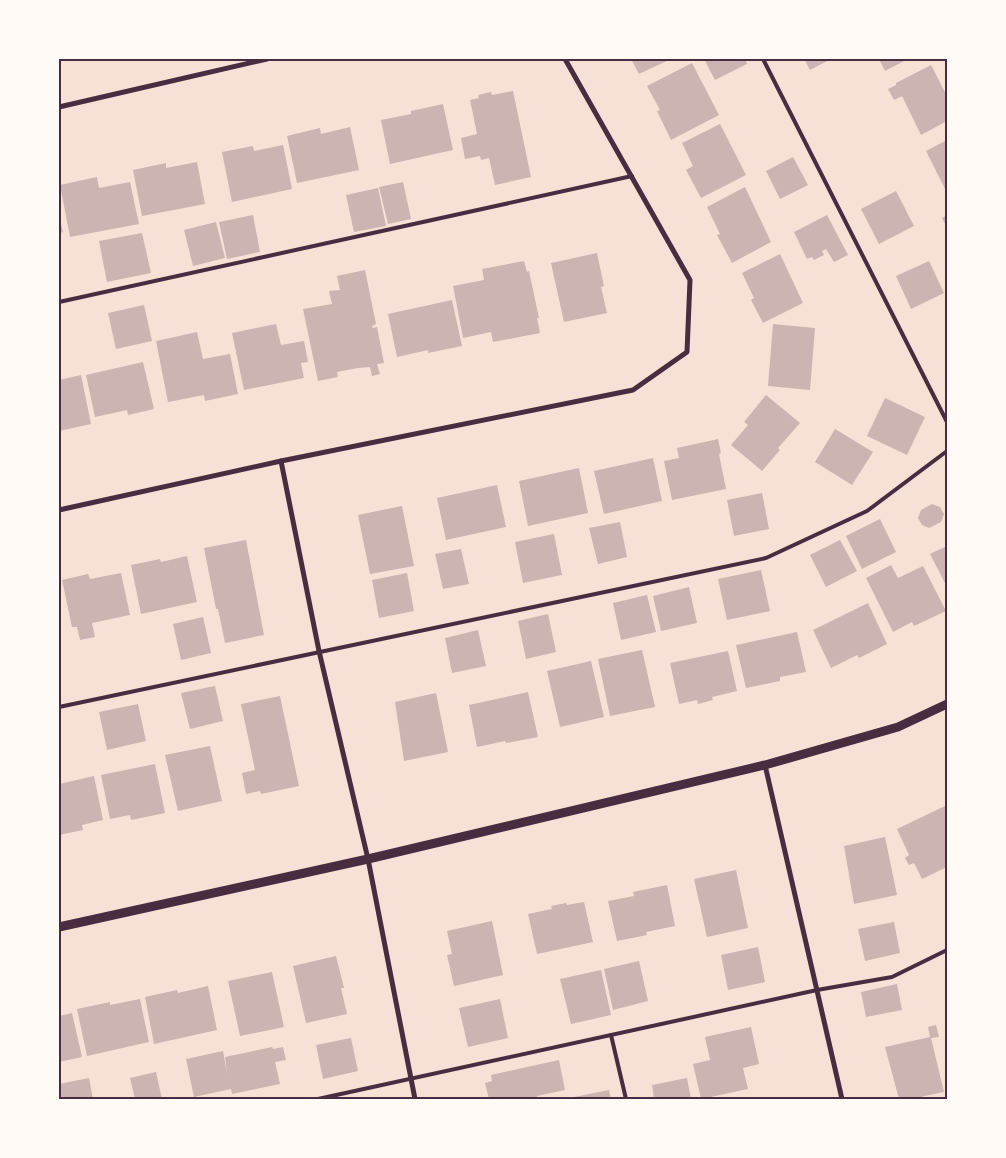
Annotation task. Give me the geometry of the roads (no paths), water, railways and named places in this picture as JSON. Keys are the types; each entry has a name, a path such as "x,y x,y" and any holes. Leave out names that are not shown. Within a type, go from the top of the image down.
{"street":[{"path":"59,107 267,59"},
{"path":"59,510 281,461 633,390 687,352 690,280 565,59"},
{"path":"281,461 319,651 368,859 415,1099"},
{"path":"59,927 368,859 765,765 898,727 947,704"},
{"path":"765,765 842,1099"}],"lane":[{"path":"763,59 947,422"},
{"path":"59,302 632,176"},
{"path":"59,707 766,558 867,510 947,451"},
{"path":"318,1099 817,990 892,977 947,950"},
{"path":"611,1036 626,1099"}]}
